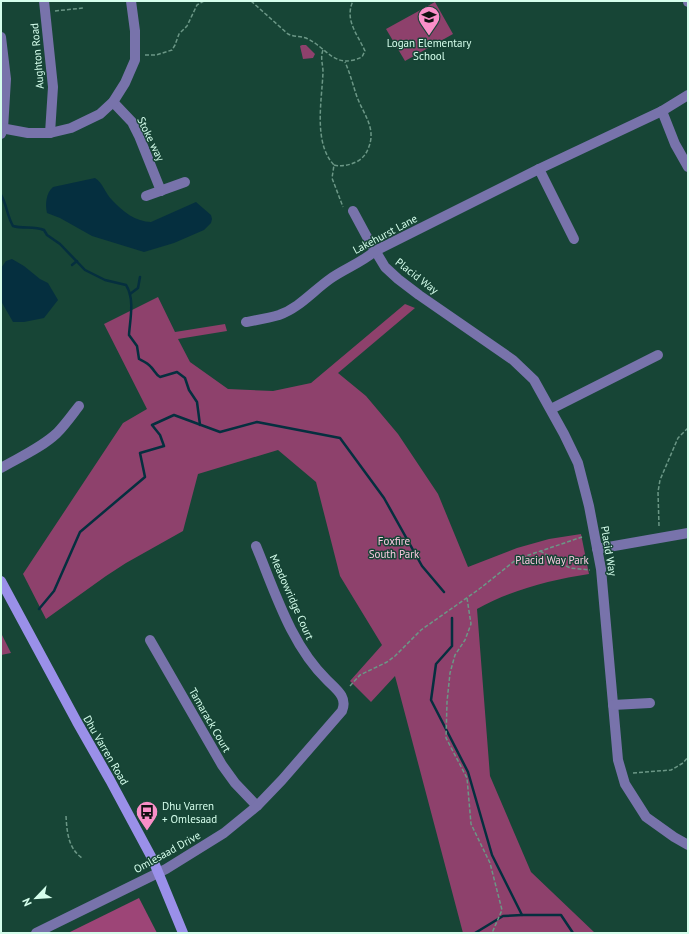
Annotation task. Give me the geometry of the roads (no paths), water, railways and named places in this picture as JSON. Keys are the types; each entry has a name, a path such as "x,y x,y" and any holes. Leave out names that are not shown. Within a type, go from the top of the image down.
{"main road":[{"name":"Dhu Varren Road","path":"1,581 153,860 183,933"}],"street":[{"name":"Aughton Road","path":"44,1 53,87 50,133"},
{"path":"1,37 6,79 2,130 28,133 50,133 71,128 100,114 113,102 125,83 135,60 135,31 131,1"},
{"name":"Lakehurst Lane","path":"246,322 279,315 292,309 330,279 367,258 375,251 539,169 662,111 688,95"},
{"name":"Stoke way","path":"113,102 132,122 161,191"},
{"path":"662,111 675,144 688,167"},
{"path":"539,169 574,240"},
{"path":"146,196 185,182"},
{"name":"Placid Way","path":"353,211 375,251 386,267 398,279 513,360 534,380 551,409 578,463 597,549 602,577 618,760 625,784 646,817 688,845"},
{"path":"551,409 658,355"},
{"path":"1,468 36,449 47,441 65,424 79,406"},
{"path":"597,549 688,533"},
{"name":"Meadowridge Court","path":"256,546 294,634 312,662 342,697 344,707 340,714"},
{"name":"Tamarack Court","path":"150,640 222,765 235,783 256,806"},
{"path":"613,704 650,703"},
{"name":"Omlesaad Drive","path":"36,933 159,873 224,833 256,806 282,780 340,714"}],"water":[{"path":"95,178 116,204 125,212 145,222 151,222 196,202 211,215 211,223 204,230 174,243 144,252 92,236 60,218 47,213 47,199 49,192 53,187"},
{"path":"12,259 48,283 58,300 44,318 24,322 13,322 1,301 1,268 6,261"}],"waterway":[{"path":"1,195 13,226 44,230 47,235 60,244 85,270 105,280 126,285 129,291 131,303 129,335 137,346 139,359 148,364 160,377 177,372 185,378 189,390 197,402 200,425"},
{"path":"72,265 77,261"},
{"path":"130,294 138,288 140,277"},
{"path":"39,609 54,591 80,532 145,477 140,453 164,446 160,435 152,425 174,415 220,432 257,422 340,438 384,498 422,566 444,592"},
{"path":"452,618 452,646 436,664 431,700 468,772 492,855 522,915 561,915 573,933"},
{"path":"475,933 503,916 522,915"}],"place":[{"name":"Logan Elementary School","path":"429,36"},
{"name":"Dhu Varren + Omlesaad","path":"147,832"}],"park label":[{"name":"Foxfire South Park","path":"394,547"},
{"name":"Placid Way Park","path":"552,560"}]}
